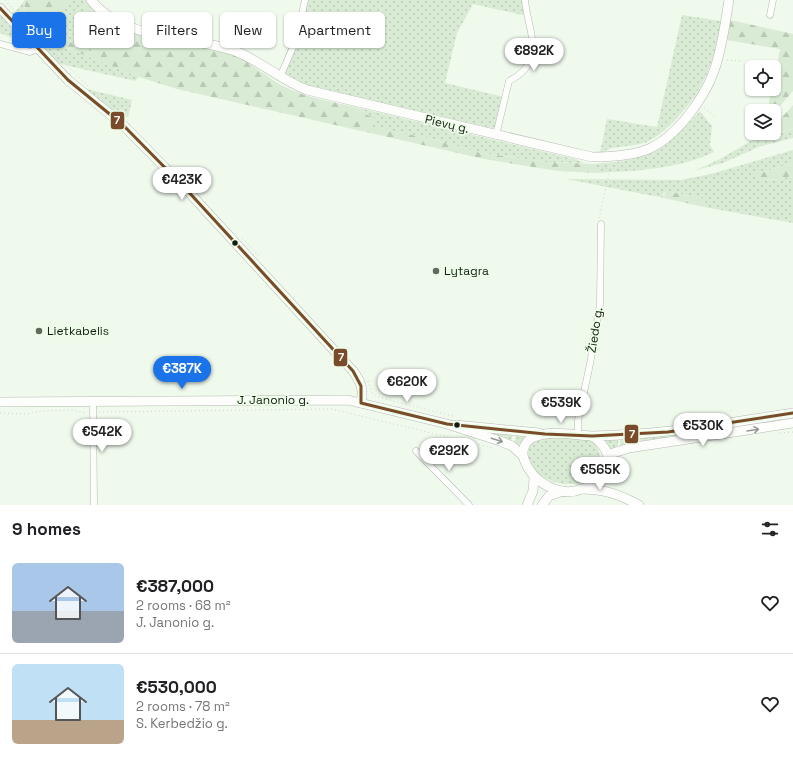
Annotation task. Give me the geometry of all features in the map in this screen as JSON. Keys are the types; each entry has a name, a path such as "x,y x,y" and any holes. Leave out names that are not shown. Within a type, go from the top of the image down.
{"main road":[{"name":"Pievų g.","path":"91,0 105,15 125,26 236,52 280,77 307,90 592,157 620,155 646,150 673,130 698,103 708,86 718,58 729,0"},
{"path":"0,8 68,80 122,124 159,162 353,371 363,388 361,403"},
{"name":"J. Janonio g.","path":"0,402 340,400 361,403 447,424 500,441 512,446 522,455"},
{"path":"527,505 533,491 534,478 522,455 524,447 532,437 544,434 578,434 592,436 668,432 793,413"},
{"path":"583,489 594,482 602,474 607,460 613,453 628,448 789,424 783,415"},
{"name":"J. Janonio g.","path":"447,424 544,434"},
{"path":"592,436 604,447 607,460"},
{"path":"602,474 606,484 615,493"},
{"path":"534,478 548,486 566,491"},
{"path":"542,505 554,493 583,489 601,490 615,493 639,505"}],"street":[{"path":"280,77 296,38 305,0"},
{"path":"496,135 509,82 519,76 526,69 532,51 534,40 527,16 525,0"},
{"path":"770,15 773,0"},
{"path":"0,44 24,52 39,50"},
{"name":"Žiedo g.","path":"578,434 578,420 590,364 600,304 601,224"},
{"path":"93,401 94,505"},
{"path":"416,451 470,505"}],"path":[{"path":"5,0 15,12"},
{"path":"54,54 92,89"},
{"path":"718,58 740,61"},
{"path":"698,103 714,116"},
{"path":"605,190 615,182 621,181 648,184 693,179 766,163 793,152"},
{"path":"592,157 610,170 598,217 601,224"},
{"path":"0,414 26,414 42,410 72,410 80,413 332,409 495,448"},
{"path":"730,410 731,414"}],"green space":[{"path":"25,0 24,12 12,12 17,10"},
{"path":"25,0 68,0 69,3 59,8 58,12 24,12"},
{"path":"68,0 86,0 88,3 84,5 87,12 74,12 74,44 66,39 66,12 58,12 59,8 69,3"},
{"path":"302,0 525,0 527,16 473,4 457,33 445,83 504,97 497,129 308,86 279,72 288,48 385,48 385,12 299,12"},
{"path":"88,3 97,12 88,12 84,5"},
{"path":"0,15 12,28 12,38 0,33"},
{"path":"682,15 721,21 712,61 696,95 671,124 651,140 641,144 611,148 600,153 607,119 657,127"},
{"path":"730,20 793,34 793,91 781,105 769,104 770,96 781,96 781,60 778,60 780,49 726,40"},
{"path":"134,32 142,34 142,48 216,49 234,55 283,86 301,94 359,108 359,112 378,119 378,121 373,124 373,127 432,139 481,153 546,162 593,164 596,173 558,171 484,159 177,89 139,77 66,48 66,39 74,44 74,48 83,48 93,53 95,48 134,48"},
{"path":"42,48 66,48 139,77 135,81 56,63"},
{"path":"83,48 95,48 93,53"},
{"path":"79,87 132,100 128,117 117,114"},
{"path":"793,105 793,128 781,132 781,118"},
{"path":"359,108 575,159 584,163 546,162 481,153 432,139 373,127 373,124 359,112"},
{"path":"700,111 712,126 710,145 714,152 700,158 672,166 596,173 593,164 628,160 642,156 665,145 676,136"},
{"path":"793,128 793,138 761,146 723,163 696,170 720,159 753,140 781,140 781,133"},
{"path":"793,150 793,163 757,174 765,181 793,176 793,223 704,207 705,202 702,198 665,191 663,194 664,198 566,179 681,180 711,174"},
{"path":"793,163 793,176 765,181 757,178 757,174"},
{"path":"665,191 702,198 705,202 704,207 664,198"},
{"path":"775,420 776,422 620,446 620,438"},
{"path":"471,430 513,434 511,441"},
{"path":"516,435 524,437 521,445 514,443"},
{"path":"544,438 586,439 592,442 598,448 600,454 600,462 597,469 592,476 582,482 571,484 559,483 547,479 537,473 531,465 528,455 531,444"},
{"path":"618,438 618,446 609,449 606,439"}],"transit line":[{"name":"7","path":"0,8 68,80 123,125 185,188 353,371 361,386 361,403 447,424 545,434 592,436 668,432 793,413"}],"place":[{"name":"Lytagra","path":"436,271"},
{"name":"Lietkabelis","path":"39,331"}]}
